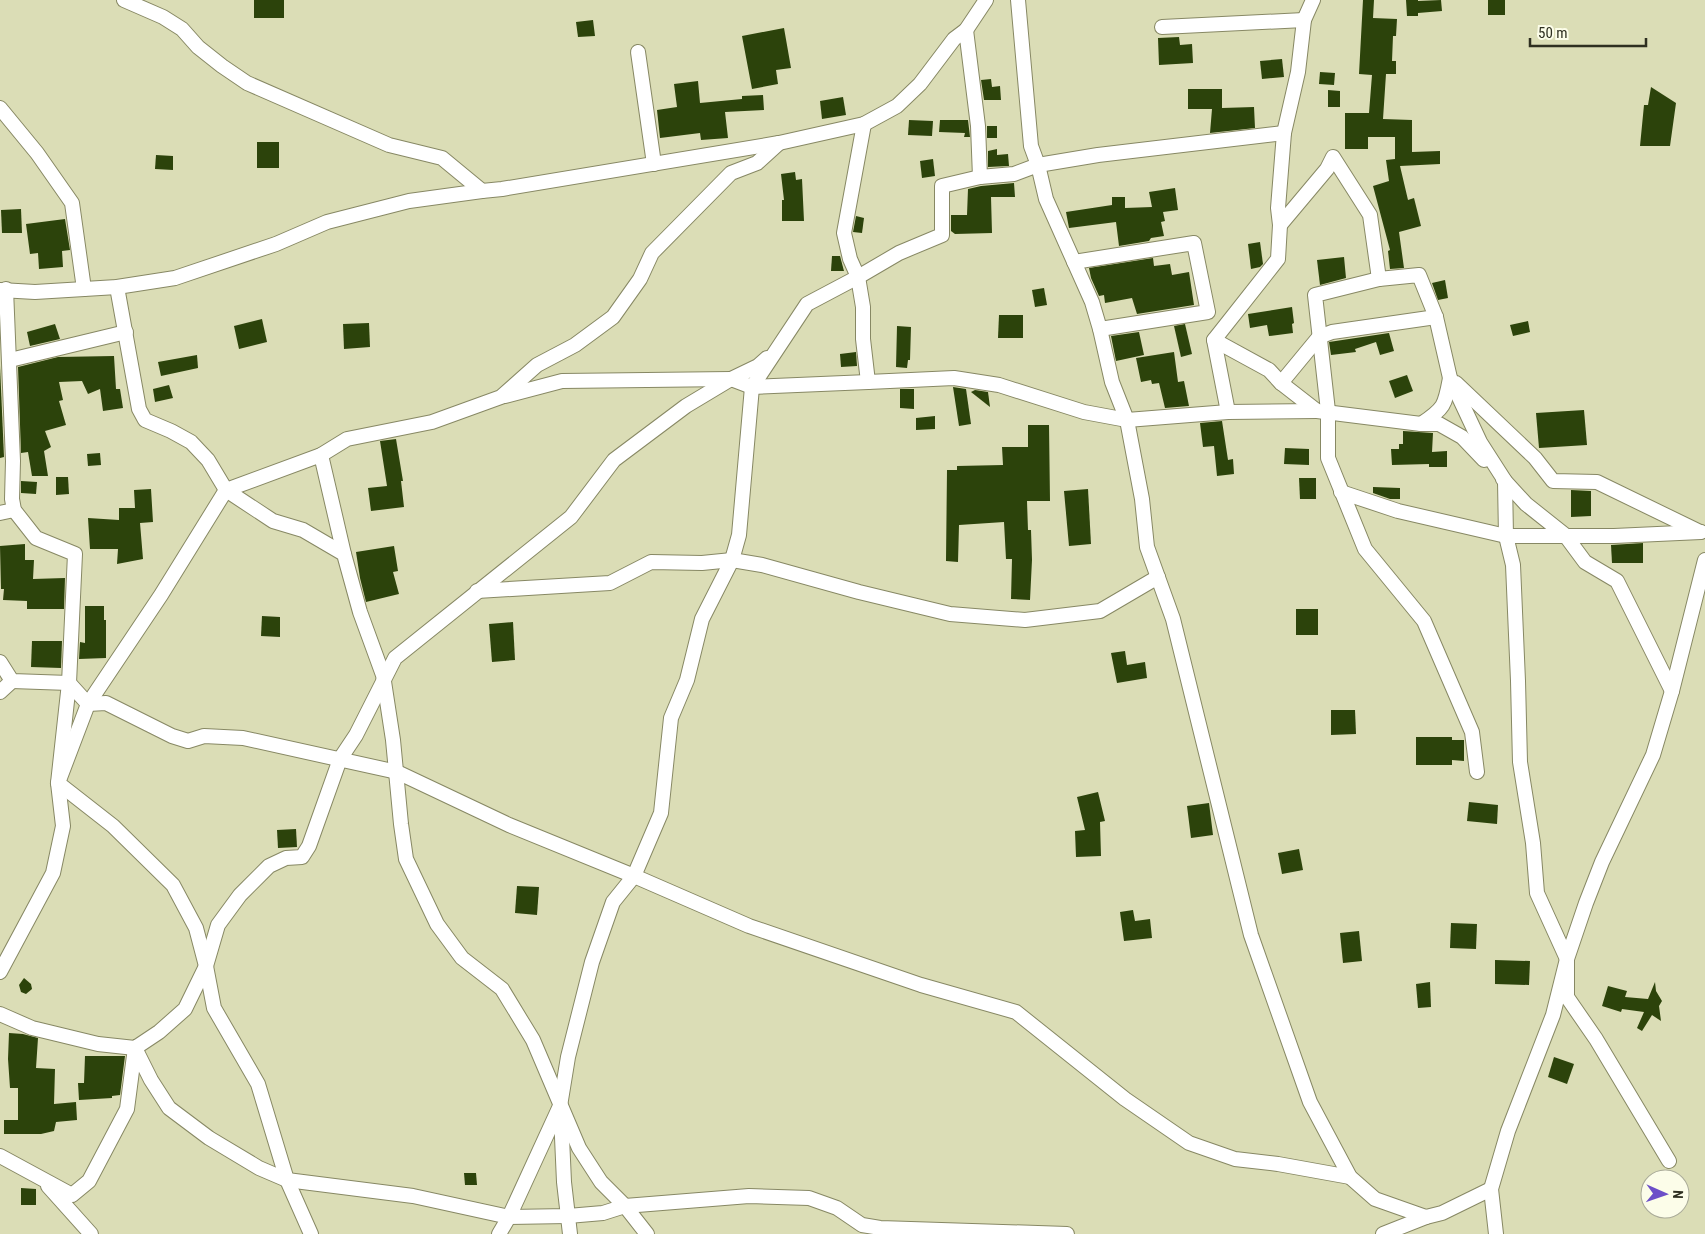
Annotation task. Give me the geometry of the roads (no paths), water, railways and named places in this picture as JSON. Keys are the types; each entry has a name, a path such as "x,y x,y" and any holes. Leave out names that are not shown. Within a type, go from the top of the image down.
{"street":[{"path":"124,0 163,17 182,29 198,47 247,83 389,145 442,158 482,191"},
{"path":"0,972 53,873 63,826 58,783 69,682 75,554 36,538 14,510 12,499 13,461 5,392 10,360 3,290 36,292 117,287 174,278 276,244 327,222 409,201 502,189 779,143 864,124 897,106 920,84 954,40 966,30 986,0"},
{"path":"1018,0 1031,146 1038,165 1046,199 1092,302 1112,382 1127,420 1142,499 1147,547 1177,637 1251,935 1310,1102 1350,1177 1375,1199 1426,1217"},
{"path":"1228,412 1214,340 1278,258 1280,225 1278,208 1284,133 1298,72 1304,20 1313,0"},
{"path":"1162,27 1304,20"},
{"path":"966,30 978,126 980,177"},
{"path":"638,52 654,164"},
{"path":"0,108 37,153 72,203 84,289"},
{"path":"864,124 844,233 850,259 858,277 863,307 863,339 868,382"},
{"path":"570,1234 564,1182 560,1106 568,1057 592,962 613,902 634,876 661,813 671,718 687,680 702,619 732,560 739,534 752,387 808,304 899,253 942,235 942,186 980,177 1014,174 1038,165 1098,155 1284,133"},
{"path":"501,397 537,365 575,345 613,317 640,279 652,253 732,173 757,163 779,143"},
{"path":"1280,225 1327,169 1333,157 1370,215 1379,280"},
{"path":"1074,262 1194,243 1208,312 1100,328"},
{"path":"1477,772 1472,732 1424,620 1365,549 1328,458 1322,411 1320,337 1315,295 1379,280 1419,275 1436,317 1450,378 1480,442 1505,481 1506,536 1513,565 1520,762 1533,844 1537,893 1567,958 1567,997 1596,1038 1670,1161"},
{"path":"117,287 139,409 145,420 191,442 208,460 226,490 273,521 304,530 344,554"},
{"path":"1281,383 1320,337 1332,332 1436,317"},
{"path":"10,360 126,332"},
{"path":"1214,340 1269,370 1281,383 1322,411"},
{"path":"0,1014 32,1028 98,1044 136,1048 159,1032 185,1009 206,966 218,925 240,895 269,866 286,858 302,856 309,846 340,759 356,736 394,658 571,517 614,460 686,406 731,379 758,366 777,351"},
{"path":"58,783 88,704 152,609 226,490 320,454 347,438 432,422 501,397 562,381 731,379 752,387 954,378 998,385 1084,412 1127,420 1228,412 1322,411 1421,424 1439,424 1462,437 1526,504 1565,535 1585,562 1617,581 1672,691"},
{"path":"1421,424 1439,412 1446,399 1450,378"},
{"path":"1450,378 1535,458 1553,482 1597,482 1703,533"},
{"path":"320,454 360,612 384,680 397,772 406,859 437,924 462,958 502,990 532,1040 579,1148 601,1182 625,1206 647,1234"},
{"path":"1341,492 1398,511 1506,536 1614,536 1703,533"},
{"path":"0,512 14,510"},
{"path":"477,591 610,582 651,562 702,563 732,560 762,565 859,592 950,614 1025,620 1100,611 1158,578"},
{"path":"1496,1234 1491,1189 1508,1131 1553,1015 1567,958 1602,862 1653,754 1672,691 1705,560"},
{"path":"0,662 12,681"},
{"path":"0,692 12,681 69,682 88,704"},
{"path":"88,704 106,703 188,742 204,736 243,738 397,772 509,825 749,926 922,986 1016,1012 1125,1099 1189,1144 1235,1160 1278,1164 1350,1177"},
{"path":"58,783 113,826 173,885 196,928 214,1008 258,1084 288,1180 311,1234"},
{"path":"136,1048 151,1080 169,1108 209,1138 259,1168 288,1180 413,1196 509,1217 568,1216 603,1213 625,1206 749,1196 809,1198 838,1208 862,1225 880,1228 1067,1234"},
{"path":"0,1156 72,1195 89,1181 127,1109 136,1048"},
{"path":"499,1234 509,1217 560,1106"},
{"path":"43,1180 91,1234"},
{"path":"1383,1234 1426,1217 1442,1213 1491,1189"}]}
